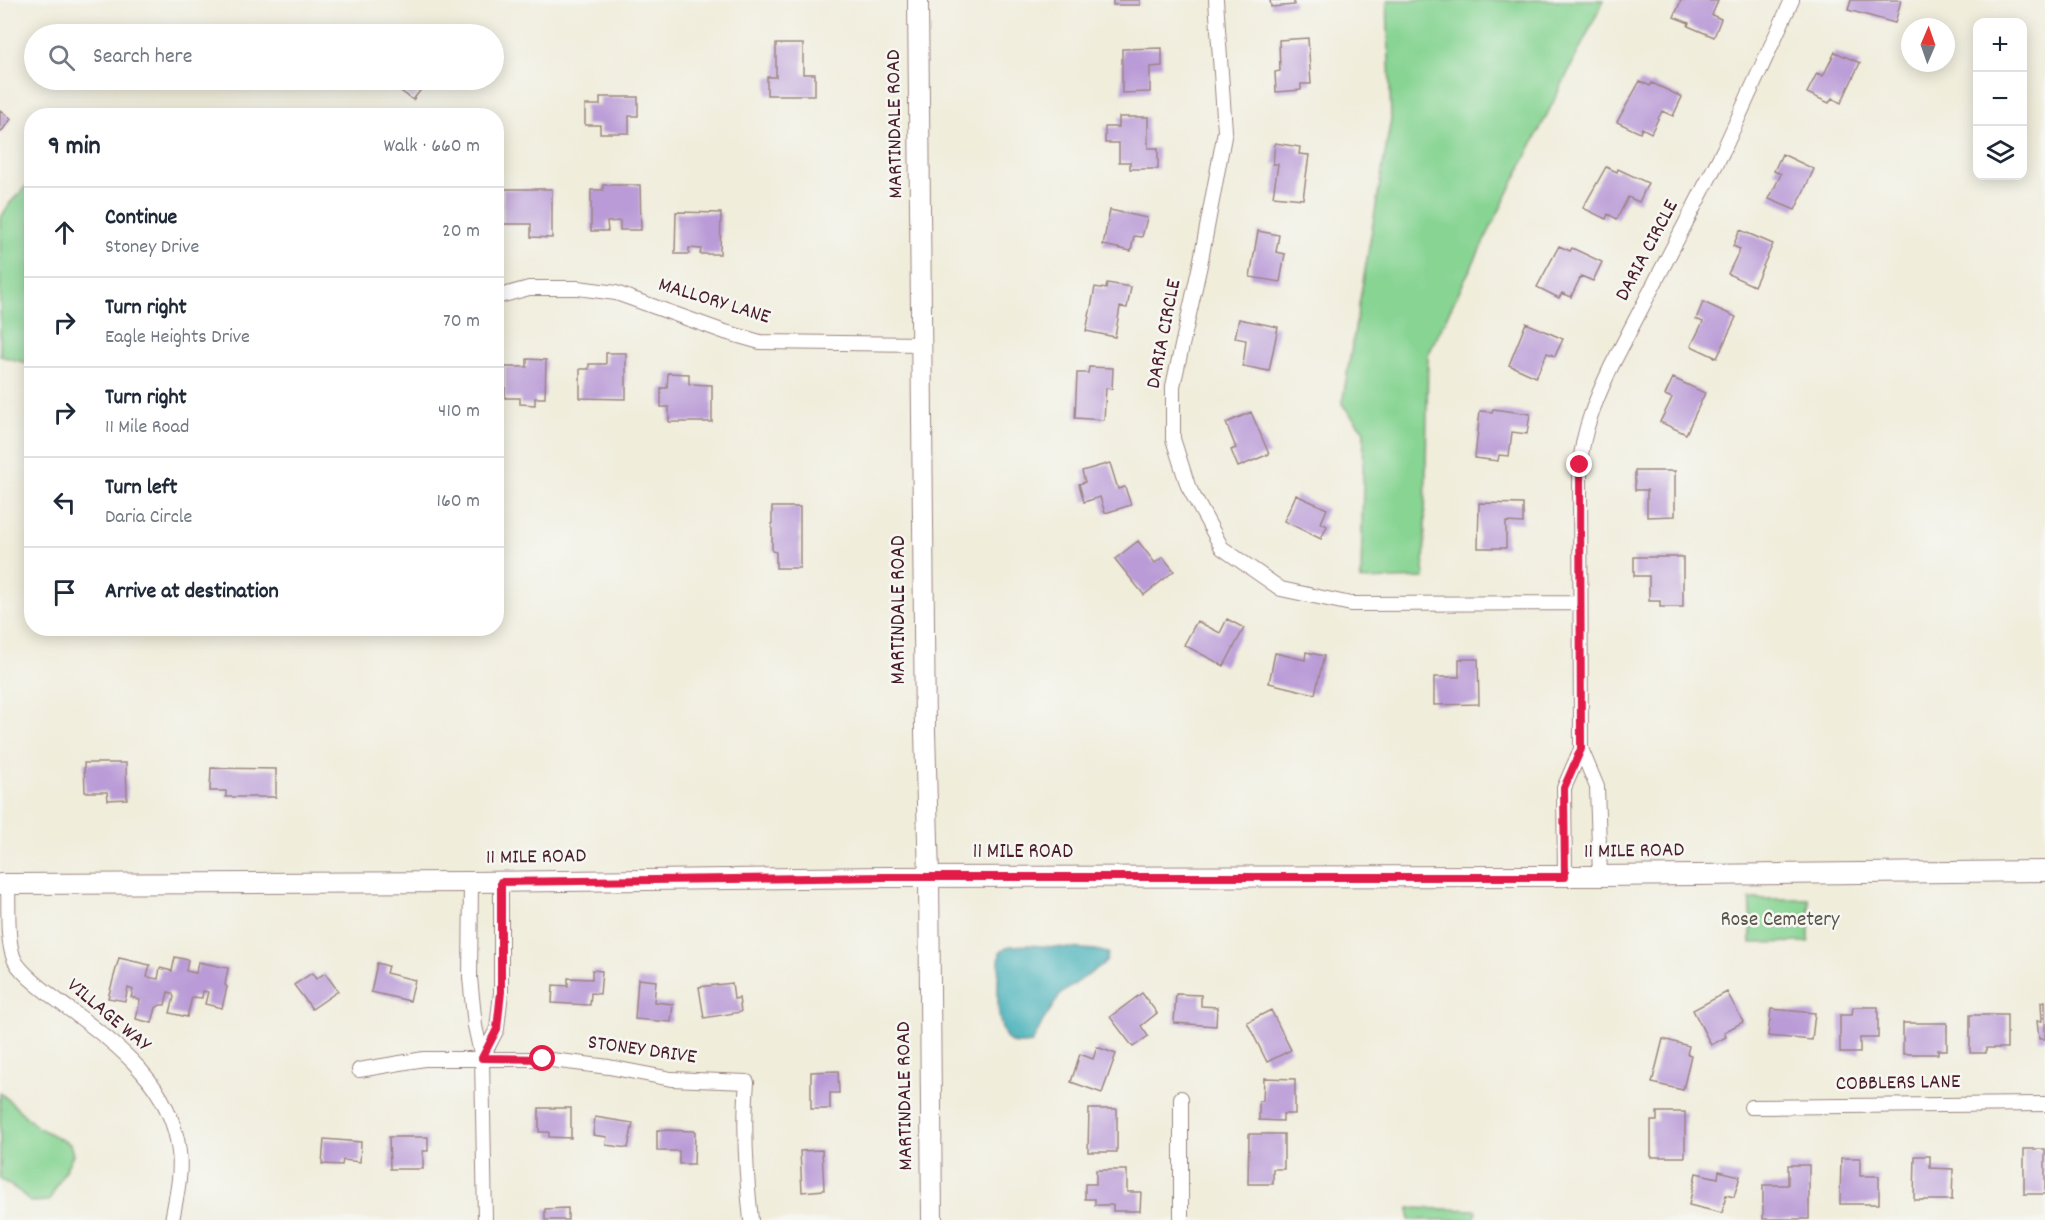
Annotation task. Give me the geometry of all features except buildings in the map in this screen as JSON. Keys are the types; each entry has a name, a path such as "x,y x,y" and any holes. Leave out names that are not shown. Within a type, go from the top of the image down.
{"street":[{"name":"MARTINDALE ROAD","path":"918,0 932,1220"},
{"name":"DARIA CIRCLE","path":"1216,0 1225,131 1200,265 1173,386 1173,439 1188,486 1222,548 1281,590 1351,603 1580,603"},
{"name":"DARIA CIRCLE","path":"1600,876 1597,787 1581,749 1580,465 1585,429 1594,402 1724,149 1792,0"},
{"name":"MALLORY LANE","path":"504,295 529,288 578,288 616,293 725,332 760,342 923,344"},
{"name":"DARIA CIRCLE","path":"1565,877 1564,788 1581,749"},
{"name":"11 MILE ROAD","path":"4,884 929,877 1565,877 2045,871"},
{"path":"471,882 471,994 482,1058 485,1220"},
{"path":"482,1058 497,1029 501,992 501,882"},
{"name":"VILLAGE WAY","path":"4,884 15,960 47,993 132,1059 158,1091 173,1120 180,1154 172,1220"},
{"name":"STONEY DRIVE","path":"359,1070 424,1059 543,1059 609,1067 670,1079 747,1082 744,1114 750,1220"},
{"path":"1181,1098 1181,1220"},
{"name":"COBBLERS LANE","path":"1751,1107 2045,1104"}],"green space":[{"path":"1387,0 1604,0 1428,354 1424,578 1361,580 1364,431 1342,404 1391,119"},
{"path":"24,188 24,362 0,356 0,219 10,203"},
{"name":"Rose Cemetery","path":"1750,899 1809,899 1809,942 1751,943"},
{"path":"0,1092 37,1127 70,1144 73,1155 49,1201 30,1202 19,1191 0,1179"},
{"path":"1409,1208 1476,1210 1475,1220 1409,1220"}],"water":[{"path":"1028,945 1108,953 1106,962 1061,994 1032,1043 1018,1044 1008,1040 1000,1020 998,972 1000,952 1010,946"}],"route":[{"path":"543,1059 482,1058 497,1029 501,992 501,882 885,877 1565,877 1564,788 1581,749 1580,465"}]}
